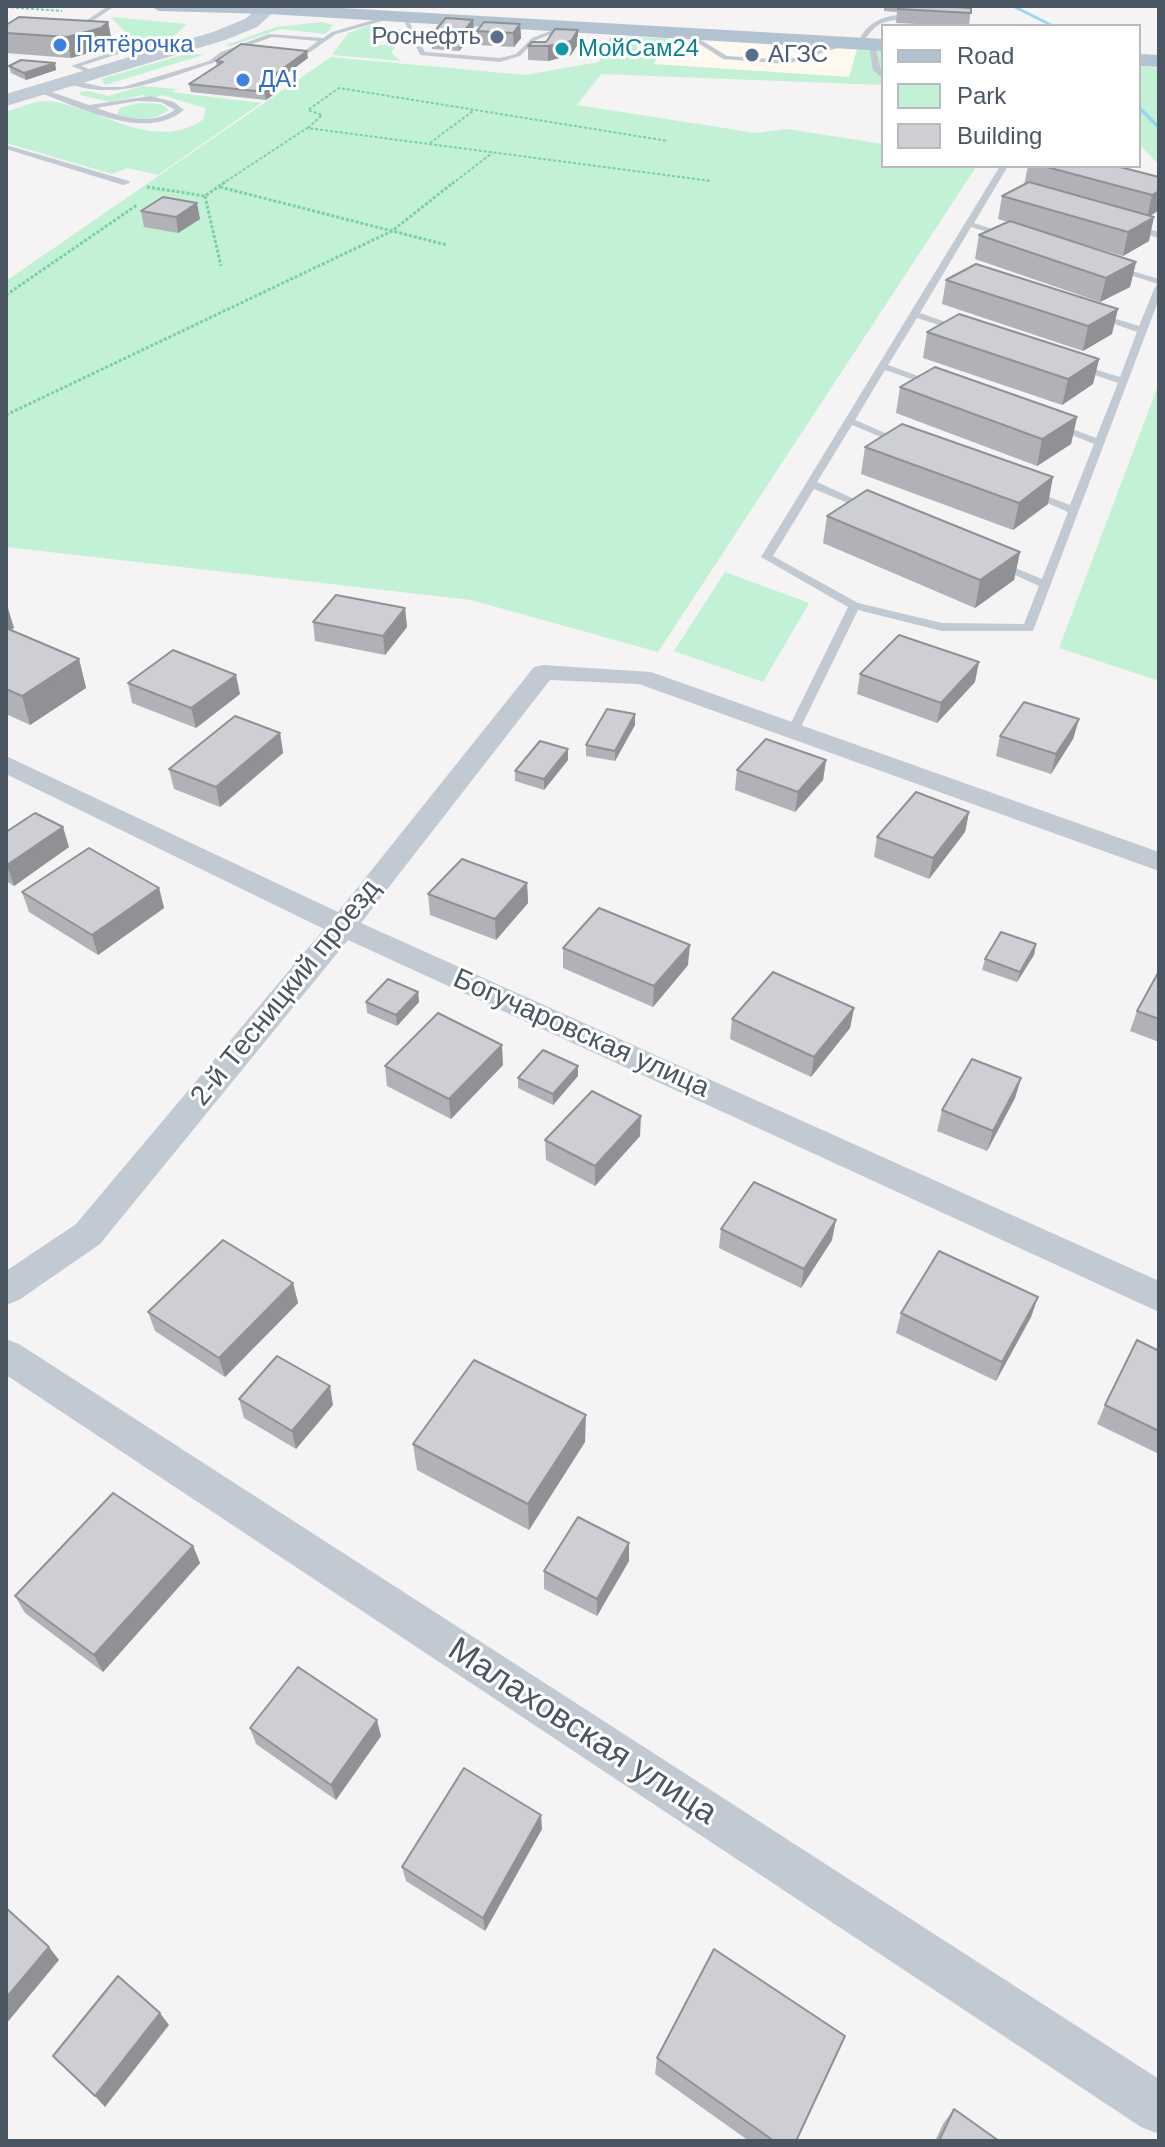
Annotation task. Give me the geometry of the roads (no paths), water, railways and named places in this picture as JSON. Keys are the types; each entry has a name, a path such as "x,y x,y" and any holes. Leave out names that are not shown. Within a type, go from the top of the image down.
{"main road":[{"path":"159,6 268,7"},
{"path":"246,6 866,44"},
{"path":"6,100 237,30 268,7"}],"street":[{"name":"2-й Тесницкий проезд","path":"6,1290 88,1234 343,926 543,672 642,677 794,729"},
{"path":"794,729 1159,862"},
{"name":"Богучаровская улица","path":"6,764 343,926 1159,1297"},
{"name":"Малаховская улица","path":"6,1355 1159,2109"}],"lane":[{"path":"112,6 63,38 186,46 223,53"},
{"path":"317,12 339,25 334,33"},
{"path":"273,50 307,52 334,33 399,16 422,54 500,60 518,55 534,39 568,26"},
{"path":"881,75 866,44 865,30 891,16 924,17"},
{"path":"67,81 103,89 123,89 211,62 223,53 271,35 324,40"},
{"path":"95,73 74,66 146,44"},
{"path":"241,47 257,48"},
{"path":"40,90 90,107 139,122 163,118 180,110 173,104 154,99 90,107"},
{"path":"6,147 126,183"},
{"path":"1003,168 767,557 854,606 942,627 1029,628 1159,284 1101,264"},
{"path":"992,186 1008,190"},
{"path":"969,224 1028,242"},
{"path":"1129,226 1159,235"},
{"path":"943,267 958,271"},
{"path":"1086,312 1142,330"},
{"path":"915,314 974,333"},
{"path":"1063,362 1122,381"},
{"path":"883,366 941,386"},
{"path":"850,421 909,445"},
{"path":"1041,421 1099,442"},
{"path":"812,484 885,515"},
{"path":"1013,486 1072,510"},
{"path":"986,559 1044,584"},
{"path":"794,729 854,606"}],"waterway":[{"path":"1012,6 1050,24"},
{"path":"1141,109 1159,128"}],"place":[{"name":"Роснефть","path":"497,37"},
{"name":"Пятёрочка","path":"60,45"},
{"name":"МойСам24","path":"562,49"},
{"name":"АГЗС","path":"752,55"},
{"name":"ДА!","path":"243,80"}]}
